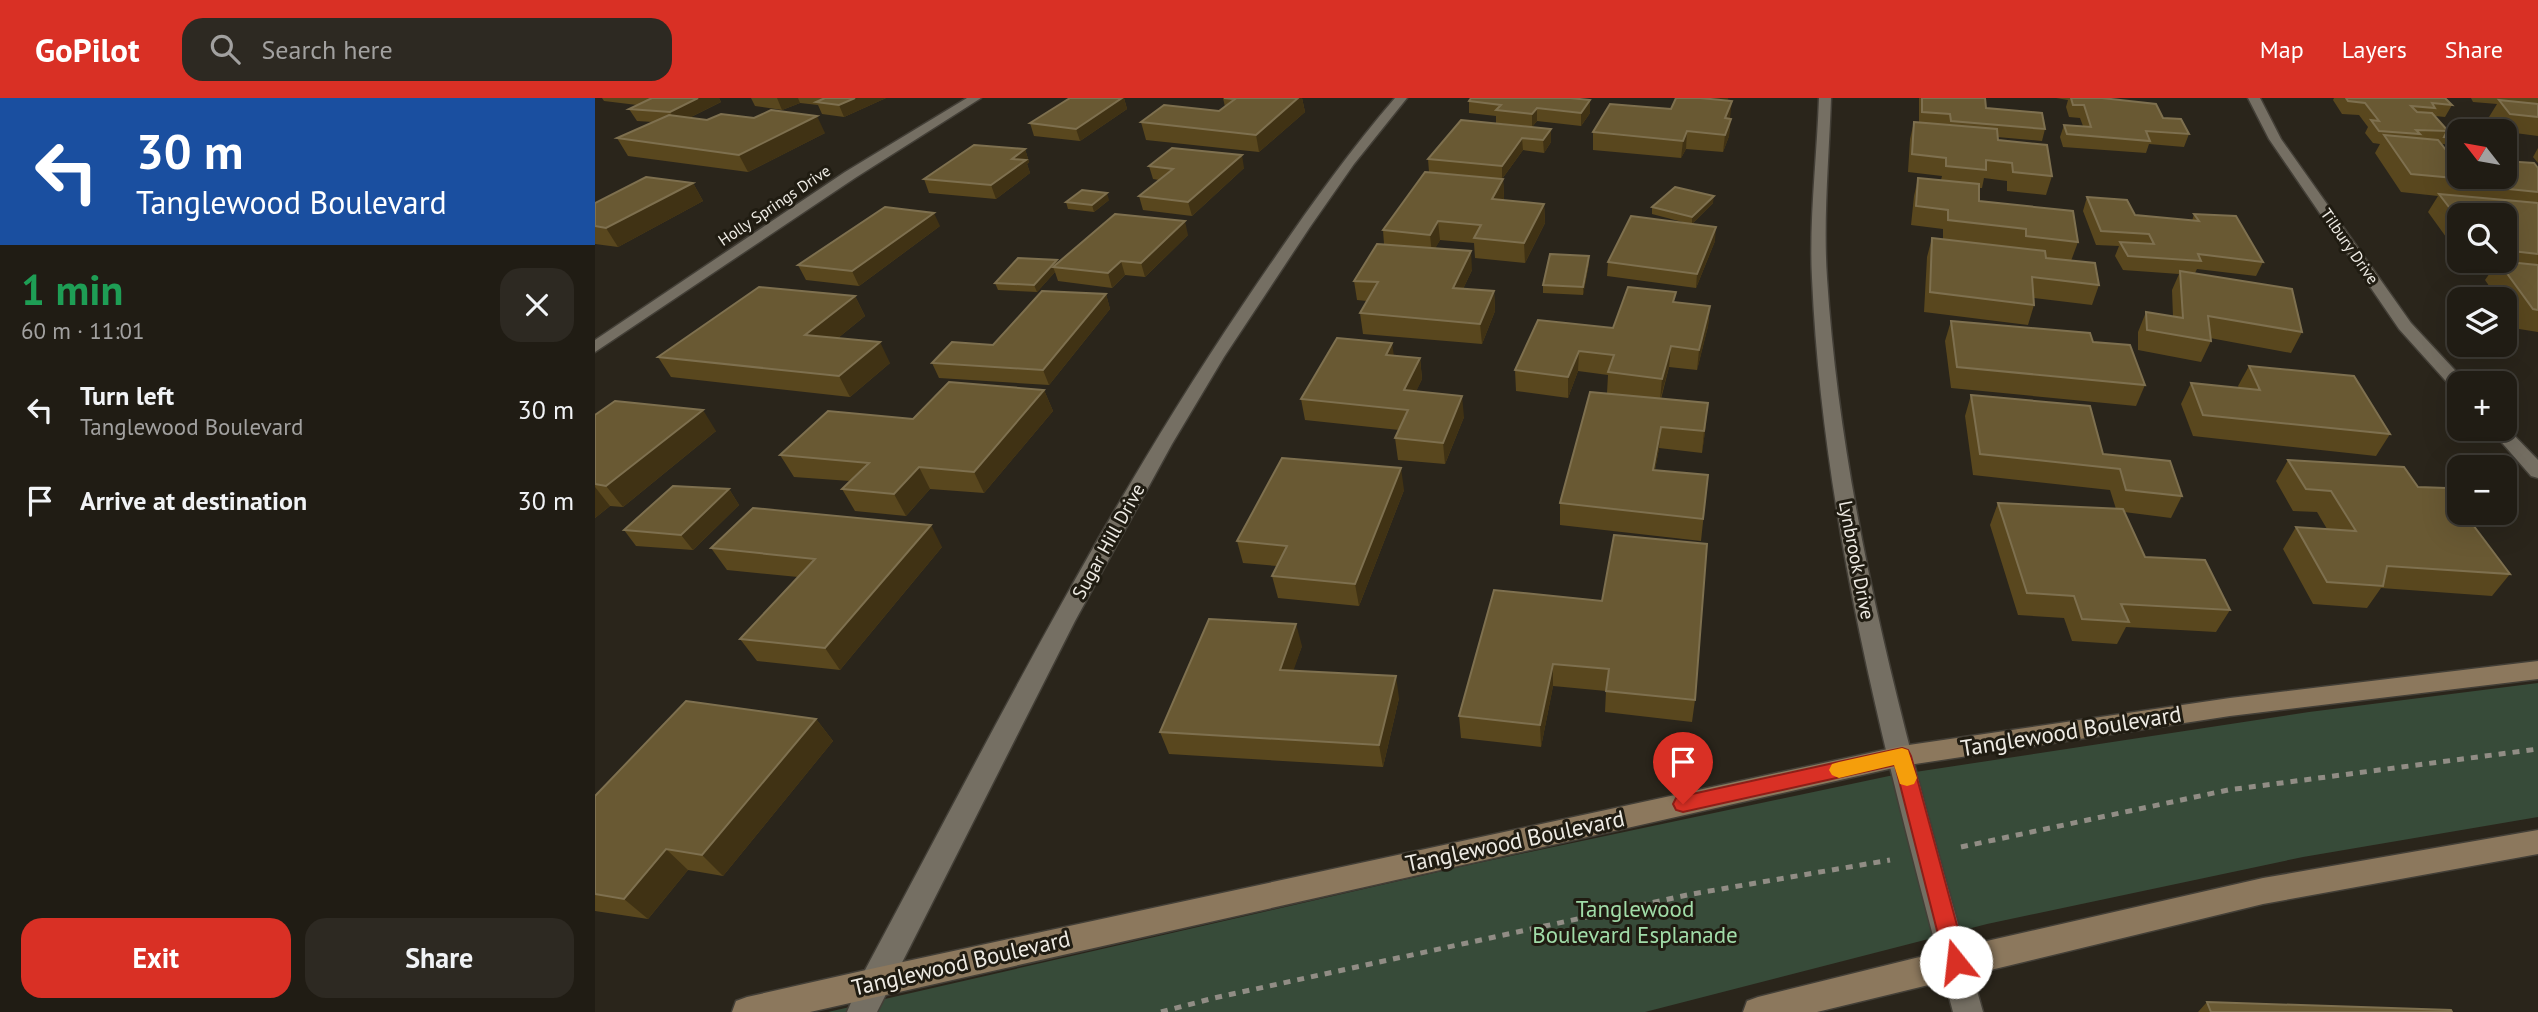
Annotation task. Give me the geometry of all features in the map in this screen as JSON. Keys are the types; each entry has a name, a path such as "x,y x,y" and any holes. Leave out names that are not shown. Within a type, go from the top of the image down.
{"street":[{"name":"Holly Springs Drive","path":"595,346 850,175 975,98"},
{"name":"Sugar Hill Drive","path":"862,1012 874,982 1045,654 1158,450 1234,327 1326,191 1401,98"},
{"name":"Lynbrook Drive","path":"1825,98 1819,276 1834,439 1871,633 1925,854 1968,1012"},
{"name":"Tilbury Drive","path":"2254,98 2275,139 2405,326 2447,372"},
{"path":"2510,441 2538,472"},
{"name":"Tanglewood Boulevard","path":"747,1012 1902,756 2230,707 2538,670"},
{"path":"1759,1012 1956,962 2263,891 2538,842"}],"path":[{"path":"1161,1012 1214,998 1692,894 1925,854 2228,790 2538,749"}],"green space":[{"name":"Tanglewood Boulevard Esplanade","path":"2538,683 2538,817 2303,857 1987,924 1645,1012 828,1012 1464,866 1889,776 2309,712"}],"building":[{"path":"652,98 698,98 670,112 629,109"},
{"path":"825,98 855,98 839,105 816,102"},
{"path":"1070,98 1122,98 1076,129 1030,123"},
{"path":"1224,98 1298,98 1256,135 1141,122 1164,105 1219,111 1235,99"},
{"path":"1471,98 1590,100 1581,113 1537,108 1532,114 1496,110 1501,105 1469,101"},
{"path":"1676,98 1732,101 1725,118 1731,119 1725,135 1687,131 1683,141 1593,132 1610,104 1671,109"},
{"path":"1922,98 1985,98 1986,108 2042,113 2045,129 1951,121 1950,114 1922,112"},
{"path":"2071,98 2102,98 2156,104 2163,118 2181,119 2189,134 2146,131 2150,141 2067,134 2064,125 2091,127 2084,105 2073,105"},
{"path":"2346,98 2445,98 2452,105 2432,103 2435,108 2411,106 2417,112 2432,113 2447,130 2416,130 2420,134 2379,131 2371,120 2379,121 2365,103 2348,101"},
{"path":"2499,100 2538,104 2538,117 2510,114"},
{"path":"771,110 817,116 739,155 617,138 669,115 707,120 721,114 754,118"},
{"path":"1461,120 1551,129 1543,140 1522,138 1502,166 1428,159"},
{"path":"1914,122 1997,129 1998,140 2047,145 2052,176 2013,172 2012,163 1986,160 1986,170 1946,166 1946,158 1912,154"},
{"path":"2384,135 2438,140 2447,151 2447,177 2411,174"},
{"path":"974,145 1025,149 1012,159 1026,160 991,185 924,179"},
{"path":"1172,148 1242,155 1188,202 1139,196 1173,169 1149,166"},
{"path":"2517,162 2534,163 2538,168 2538,192 2508,189 2517,189"},
{"path":"1425,172 1503,179 1492,199 1544,204 1524,243 1474,238 1481,225 1438,221 1430,235 1383,230"},
{"path":"646,177 693,183 606,228 595,226 595,203"},
{"path":"1918,178 1979,184 1979,201 2073,211 2078,242 2026,236 2026,229 1948,220 1948,210 1916,206"},
{"path":"1675,187 1714,196 1692,217 1652,207"},
{"path":"1082,190 1107,193 1092,205 1066,202"},
{"path":"2439,194 2538,203 2538,254 2517,252 2517,203 2447,204"},
{"path":"2087,197 2127,200 2135,215 2199,221 2194,214 2236,216 2263,262 2198,254 2201,261 2128,256 2120,242 2154,244 2149,234 2101,231"},
{"path":"885,207 934,213 852,271 798,265"},
{"path":"1115,214 1185,221 1141,263 1121,261 1108,273 1053,267"},
{"path":"1631,216 1716,227 1697,274 1608,262"},
{"path":"1932,238 2045,251 2046,258 2095,263 2099,285 2032,277 2034,305 1930,292"},
{"path":"1377,244 1471,251 1453,288 1494,291 1480,324 1360,313 1378,282 1354,281"},
{"path":"1550,254 1589,256 1583,287 1543,285"},
{"path":"1018,258 1057,260 1034,285 995,283"},
{"path":"2517,263 2538,265 2538,310 2533,309 2507,273 2517,273"},
{"path":"2180,271 2292,289 2302,332 2208,316 2211,341 2147,330 2146,312 2183,318"},
{"path":"759,287 855,296 805,335 880,342 839,376 658,357"},
{"path":"1628,287 1676,292 1673,302 1710,306 1699,350 1671,346 1662,379 1608,372 1614,355 1579,351 1568,377 1515,370 1538,320 1613,328"},
{"path":"1042,291 1106,294 1043,370 932,363 952,342 993,345"},
{"path":"1951,321 2090,333 2093,342 2130,345 2145,385 1957,367"},
{"path":"1337,338 1392,343 1386,355 1420,358 1404,390 1462,396 1443,443 1395,438 1408,410 1301,399"},
{"path":"2249,366 2354,376 2390,434 2203,415 2191,383 2260,390"},
{"path":"949,382 1044,390 974,472 919,467 894,494 842,489 869,463 780,455 828,411 913,419"},
{"path":"1590,392 1708,403 1704,431 1661,427 1653,470 1708,475 1703,519 1560,503"},
{"path":"1971,395 2090,406 2103,454 2170,461 2182,496 2126,490 2120,469 1980,454"},
{"path":"615,401 703,410 606,486 595,484 595,415"},
{"path":"1282,458 1401,468 1355,584 1272,576 1287,546 1237,541"},
{"path":"2288,460 2404,467 2418,487 2446,488 2447,525 2473,525 2510,574 2387,566 2383,586 2327,582 2296,527 2356,531 2331,491 2306,489"},
{"path":"673,486 729,489 681,535 624,530"},
{"path":"1998,503 2123,509 2145,557 2205,560 2230,610 2121,604 2129,622 2082,619 2074,596 2027,593"},
{"path":"753,508 931,525 825,648 740,639 815,559 711,548"},
{"path":"1614,535 1707,544 1695,700 1606,691 1609,669 1553,664 1540,725 1459,716 1494,590 1602,601"},
{"path":"1209,619 1296,624 1280,670 1396,676 1379,745 1160,732"},
{"path":"686,701 816,719 702,855 666,849 624,899 595,894 595,796"},
{"path":"2207,1002 2451,1010 2452,1012 2211,1012"}],"slow traffic":[{"path":"1839,770 1902,756 1907,778"}],"route":[{"path":"1683,804 1902,756 1925,854 1956,962"}]}
